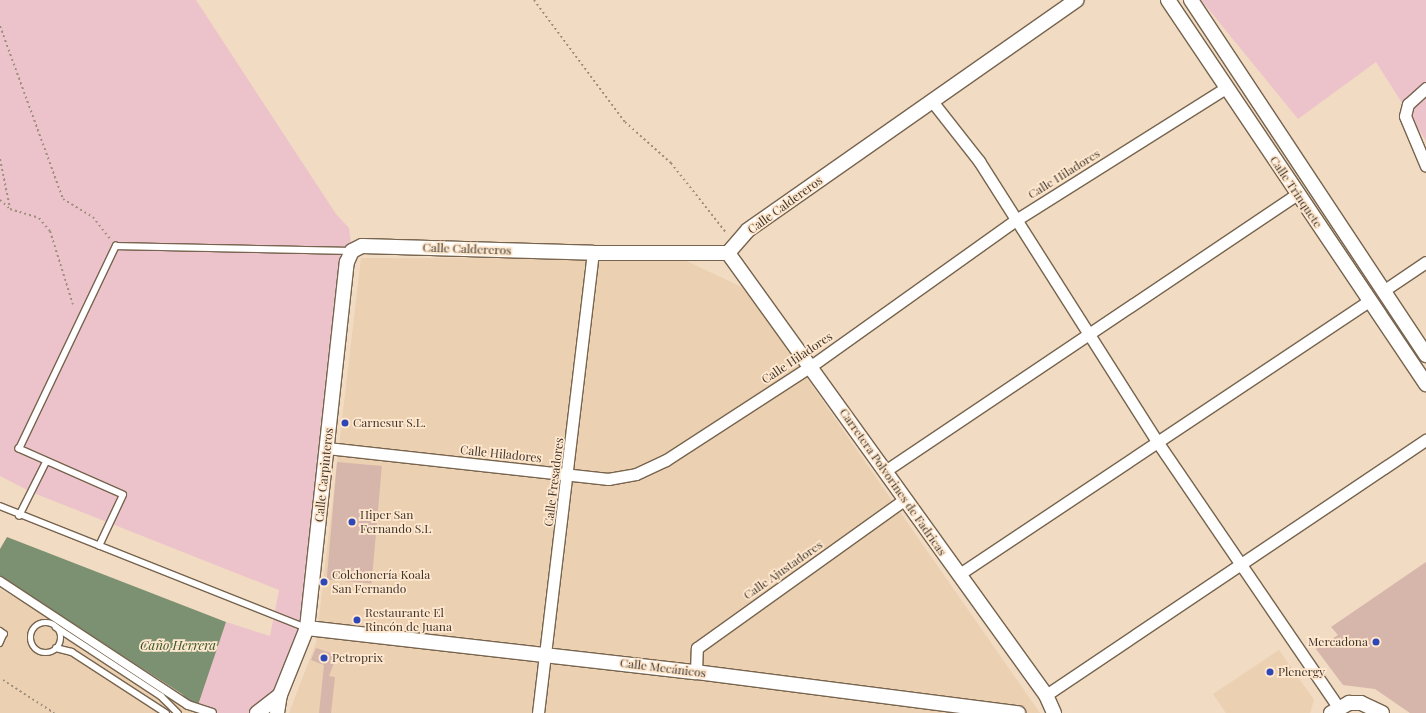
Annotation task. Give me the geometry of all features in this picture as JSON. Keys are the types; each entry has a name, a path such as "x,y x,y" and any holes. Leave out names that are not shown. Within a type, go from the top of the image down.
{"street":[{"name":"Calle Caldereros","path":"352,251 362,246 593,253 728,253 747,231 931,100 1077,0"},
{"name":"Calle Trinquete","path":"1168,0 1426,384"},
{"name":"Calle Trinquete","path":"1191,0 1426,355"},
{"name":"Calle Hiladores","path":"328,448 608,479 636,474 666,460 811,366 1016,220 1227,87"},
{"path":"1426,88 1408,104 1405,116 1426,166"},
{"path":"931,100 979,161 1158,443 1242,565 1334,710 1361,702 1382,713"},
{"path":"885,471 1090,336 1297,194"},
{"name":"Calle Carpinteros","path":"280,695 307,628 328,448 347,262 352,251"},
{"name":"Calle Fresadores","path":"538,713 569,474 593,253"},
{"name":"Carretera Polvorines de Fadricas","path":"728,253 811,366 958,575 1046,695 1054,713"},
{"path":"1383,291 1426,262"},
{"path":"958,575 1369,301"},
{"path":"1046,695 1242,565 1426,440"},
{"name":"Calle Ajustadores","path":"696,672 697,648 905,500"},
{"path":"0,581 188,705 212,713"},
{"name":"Calle Mecánicos","path":"307,628 696,672 1018,713"},
{"path":"257,713 280,695"},
{"path":"277,713 280,695"}],"lane":[{"path":"99,546 123,496 19,449 116,246 352,251"},
{"path":"19,516 46,462"},
{"path":"0,506 19,516 307,628"},
{"path":"56,627 60,635 56,648 49,652 40,651 31,640 32,633 38,625 47,624 56,627 161,696 178,713"},
{"path":"0,632 4,634 0,643"},
{"path":"56,648 72,652 166,713"}],"path":[{"path":"534,0 625,122 671,163 727,233 728,253"},
{"path":"0,26 63,199 93,217 116,246"},
{"path":"0,159 10,209"},
{"path":"0,200 10,209 39,218 50,231 73,305"},
{"path":"2,680 54,713"}],"shaded area":[{"path":"0,0 196,0 336,214 349,228 352,251 307,628 280,695 257,713 205,713 188,705 226,622 270,636 279,590 31,492 0,476"},
{"path":"1201,0 1426,0 1426,141 1376,62 1298,119"},
{"path":"361,258 682,259 744,288 1040,713 289,713 316,643"},
{"path":"0,589 212,713 0,713"},
{"name":"Plenergy","path":"1279,650 1314,700 1310,713 1226,713 1213,694"}],"water":[{"name":"Caño Herrera","path":"7,537 226,622 198,705 187,700 182,694 0,577 0,549"}],"building":[{"name":"Hiper San Fernando S.L","path":"337,462 382,466 372,583 327,580"},
{"name":"Mercadona","path":"1426,562 1426,713 1410,713 1375,689 1343,685 1316,649 1338,635 1331,627"},
{"path":"316,648 337,655 329,676 335,677 331,713 319,713 324,665 311,660"}],"place":[{"name":"Carnesur S.L.","path":"345,423"},
{"name":"Hiper San Fernando S.L","path":"352,522"},
{"name":"Colchonería Koala San Fernando","path":"324,582"},
{"name":"Restaurante El Rincón de Juana","path":"357,620"},
{"name":"Mercadona","path":"1376,642"},
{"name":"Petroprix","path":"324,658"},
{"name":"Plenergy","path":"1270,672"}]}
